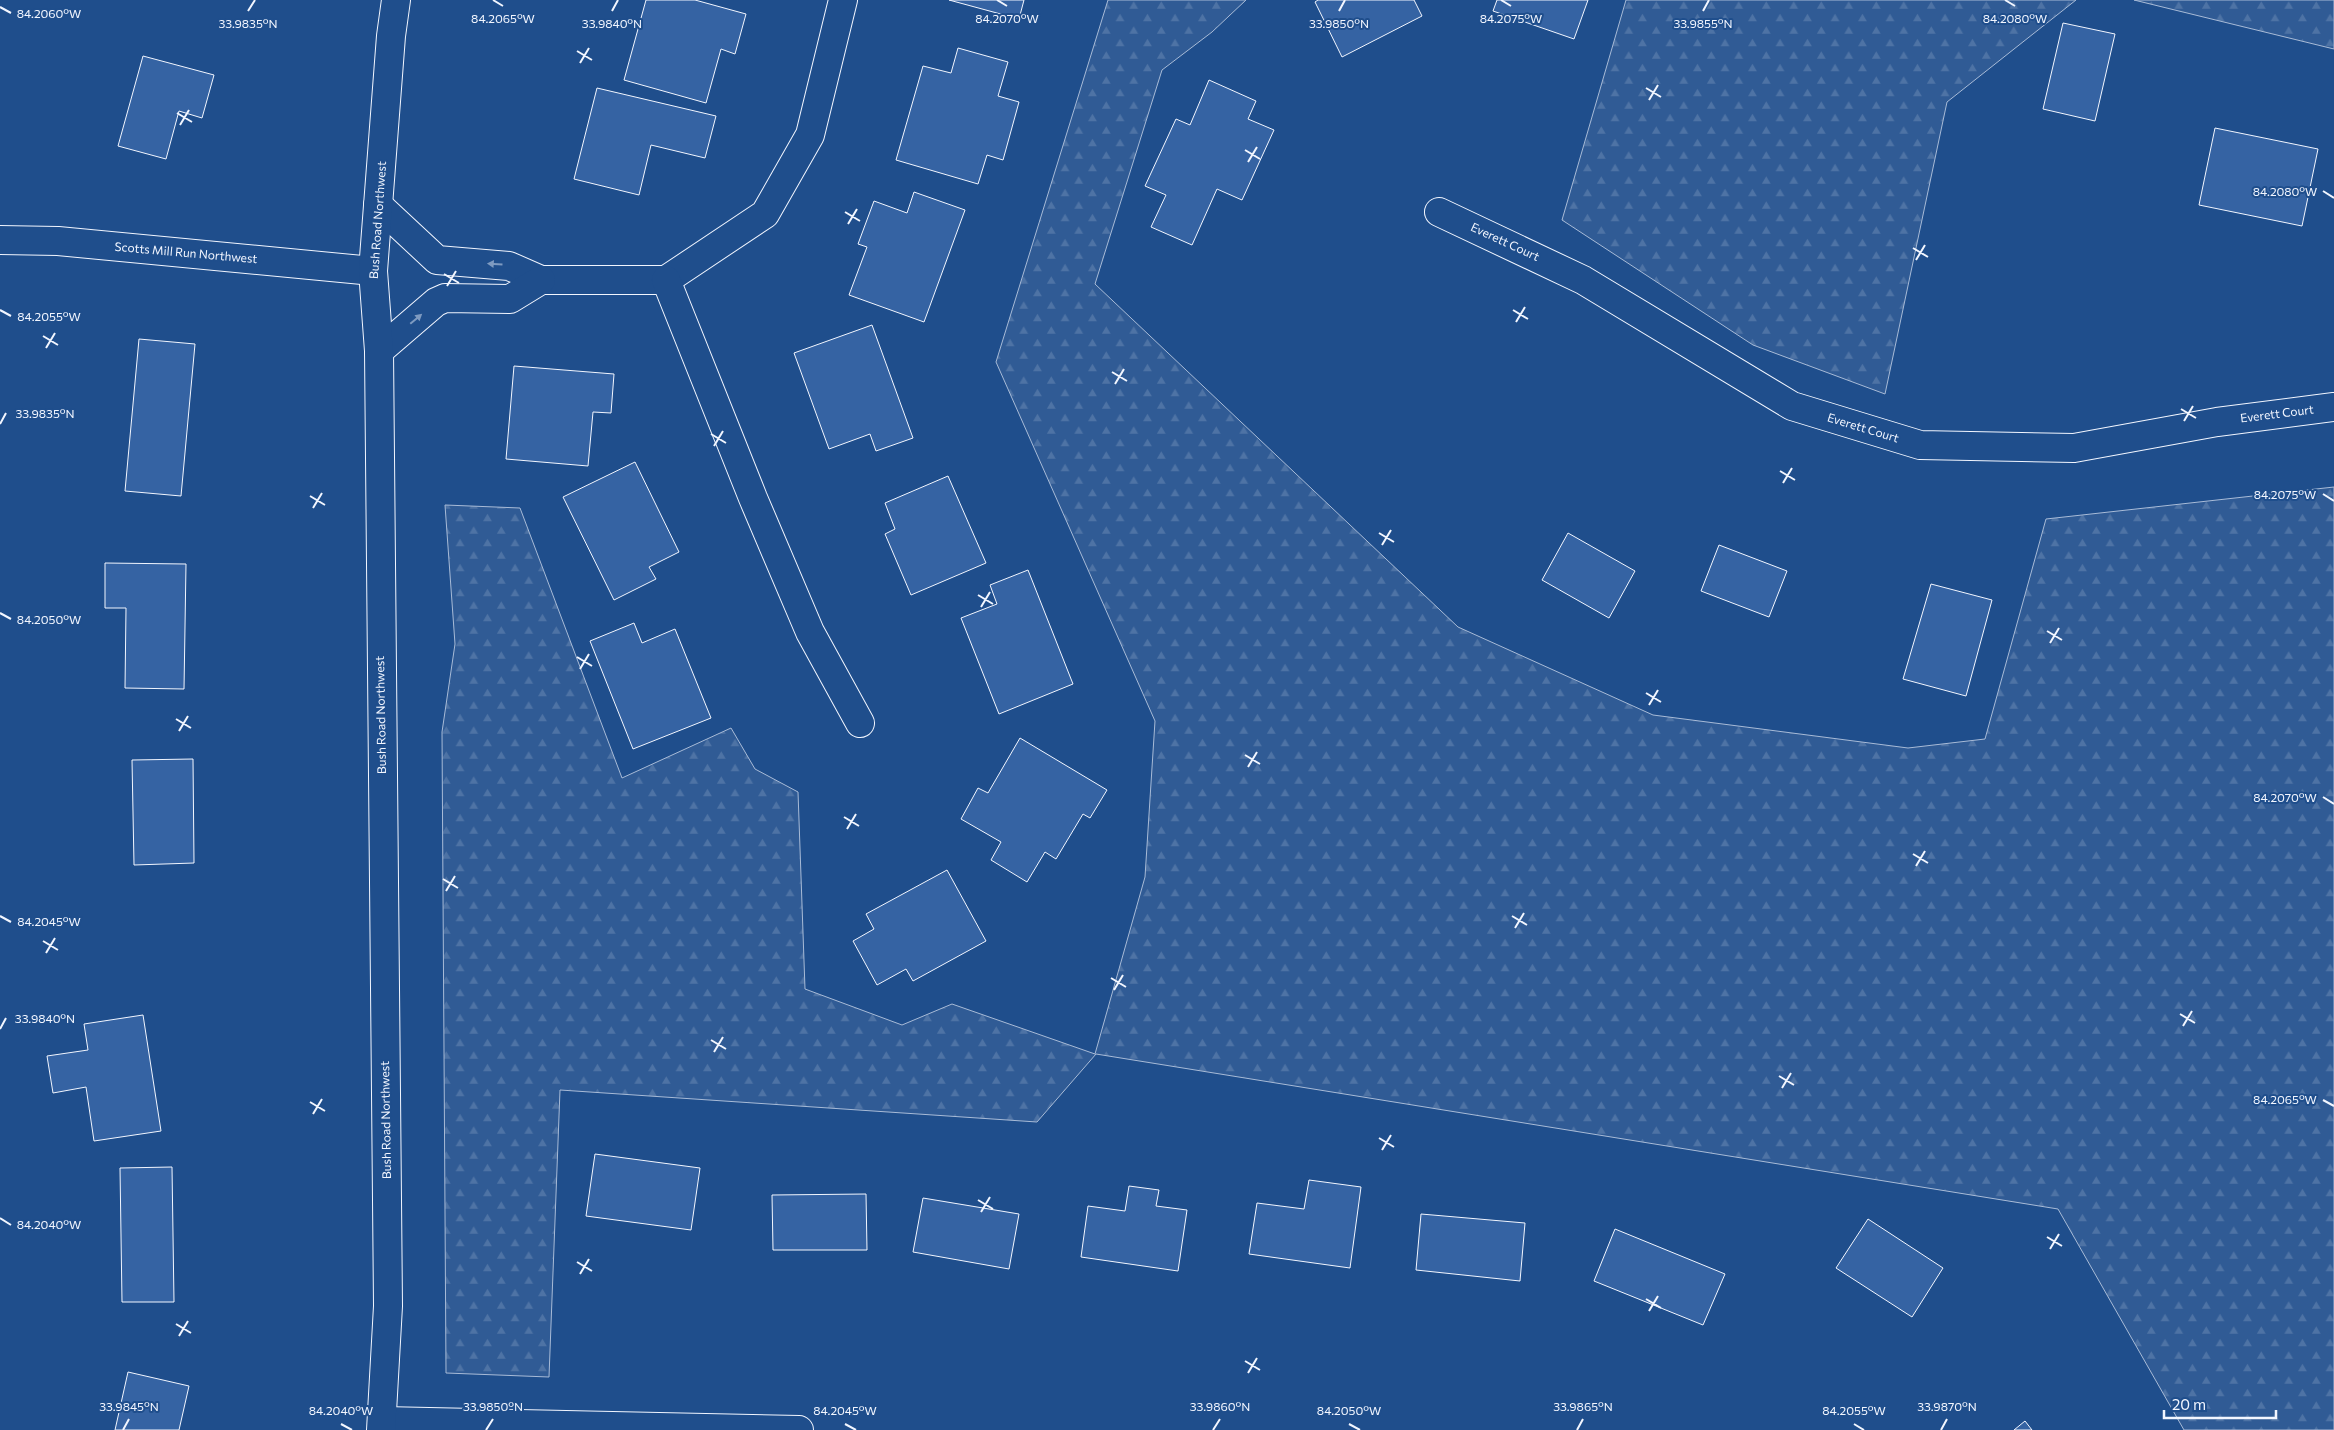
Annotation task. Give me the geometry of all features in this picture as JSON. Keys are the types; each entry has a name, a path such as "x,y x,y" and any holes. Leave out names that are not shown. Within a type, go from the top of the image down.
{"street":[{"name":"Bush Road Northwest","path":"382,1426 388,1306 378,351 373,271 391,36 396,0"},
{"path":"378,205 437,260 509,266 541,280 666,280 766,214 810,135 843,0"},
{"name":"Everett Court","path":"1439,212 1583,280 1792,406 1920,445 2074,448 2217,422 2334,407"},
{"name":"Scotts Mill Run Northwest","path":"0,240 58,241 373,271"},
{"path":"378,351 436,302 445,298 510,299 541,280"},
{"path":"666,280 752,498 810,632 860,723"},
{"path":"382,1426 799,1430"}],"green space":[{"path":"1108,0 1246,0 1212,32 1162,70 1095,284 1458,627 1653,715 1908,748 1985,739 2046,519 2334,487 2334,1430 2184,1430 2058,1209 1096,1054 1037,1122 560,1090 549,1377 446,1373 442,732 455,644 445,505 520,508 622,778 731,728 755,769 798,792 805,989 902,1025 952,1004 1095,1054 1145,877 1155,721 996,362"},
{"path":"1626,0 2076,0 1947,102 1885,394 1753,345 1562,220"},
{"path":"2134,0 2334,0 2334,49"}],"building":[{"path":"646,0 695,0 746,14 735,54 721,49 706,103 624,80"},
{"path":"949,0 1024,0 1019,19"},
{"path":"1318,0 1414,0 1422,16 1342,57 1315,2"},
{"path":"1497,0 1588,0 1574,39 1493,11"},
{"path":"2063,23 2115,34 2095,121 2043,109"},
{"path":"958,48 1008,62 998,96 1019,102 1003,160 987,155 978,184 896,160 923,66 951,73"},
{"path":"143,56 214,75 202,118 179,111 166,159 118,146"},
{"path":"1209,80 1256,101 1248,119 1274,130 1242,200 1217,189 1192,245 1151,227 1166,195 1145,186 1176,119 1190,125"},
{"path":"597,88 716,116 705,158 651,145 639,195 574,179"},
{"path":"2215,128 2318,149 2302,226 2199,205"},
{"path":"914,192 965,210 924,322 849,295 867,247 858,244 874,201 907,213"},
{"path":"872,325 913,438 876,451 870,434 829,449 794,353"},
{"path":"139,339 195,344 181,496 125,491"},
{"path":"514,366 614,374 611,413 593,412 588,466 506,459"},
{"path":"635,462 679,552 649,567 656,579 614,600 563,497"},
{"path":"948,476 986,563 911,595 885,534 895,529 885,503"},
{"path":"1568,533 1635,571 1609,618 1542,580"},
{"path":"1719,545 1787,571 1769,617 1701,591"},
{"path":"105,563 186,564 184,689 125,688 126,608 105,608"},
{"path":"1028,570 1073,684 999,714 961,618 997,604 990,585"},
{"path":"1931,584 1992,600 1966,696 1903,679"},
{"path":"634,623 642,643 675,629 711,718 633,749 590,641"},
{"path":"1020,738 1107,790 1090,818 1083,814 1056,859 1045,852 1027,882 991,860 1001,842 961,819 978,788 988,793"},
{"path":"193,759 194,863 134,865 132,760"},
{"path":"947,870 986,941 913,981 906,969 877,985 853,941 874,929 866,914"},
{"path":"143,1015 161,1131 94,1141 86,1087 53,1093 47,1056 88,1050 84,1024"},
{"path":"595,1154 700,1168 691,1230 586,1216"},
{"path":"172,1167 174,1302 122,1302 120,1168"},
{"path":"1309,1180 1361,1187 1350,1268 1249,1254 1257,1203 1304,1209"},
{"path":"1129,1186 1159,1190 1156,1206 1187,1210 1178,1271 1081,1257 1088,1206 1125,1211"},
{"path":"866,1194 867,1250 773,1250 772,1195"},
{"path":"923,1198 1019,1214 1009,1269 913,1252"},
{"path":"1421,1214 1525,1223 1520,1281 1416,1270"},
{"path":"1868,1219 1943,1268 1912,1317 1836,1268"},
{"path":"1615,1229 1725,1274 1703,1325 1594,1281"},
{"path":"128,1372 189,1386 179,1430 115,1430"},
{"path":"2025,1421 2032,1430 2014,1430"}]}
